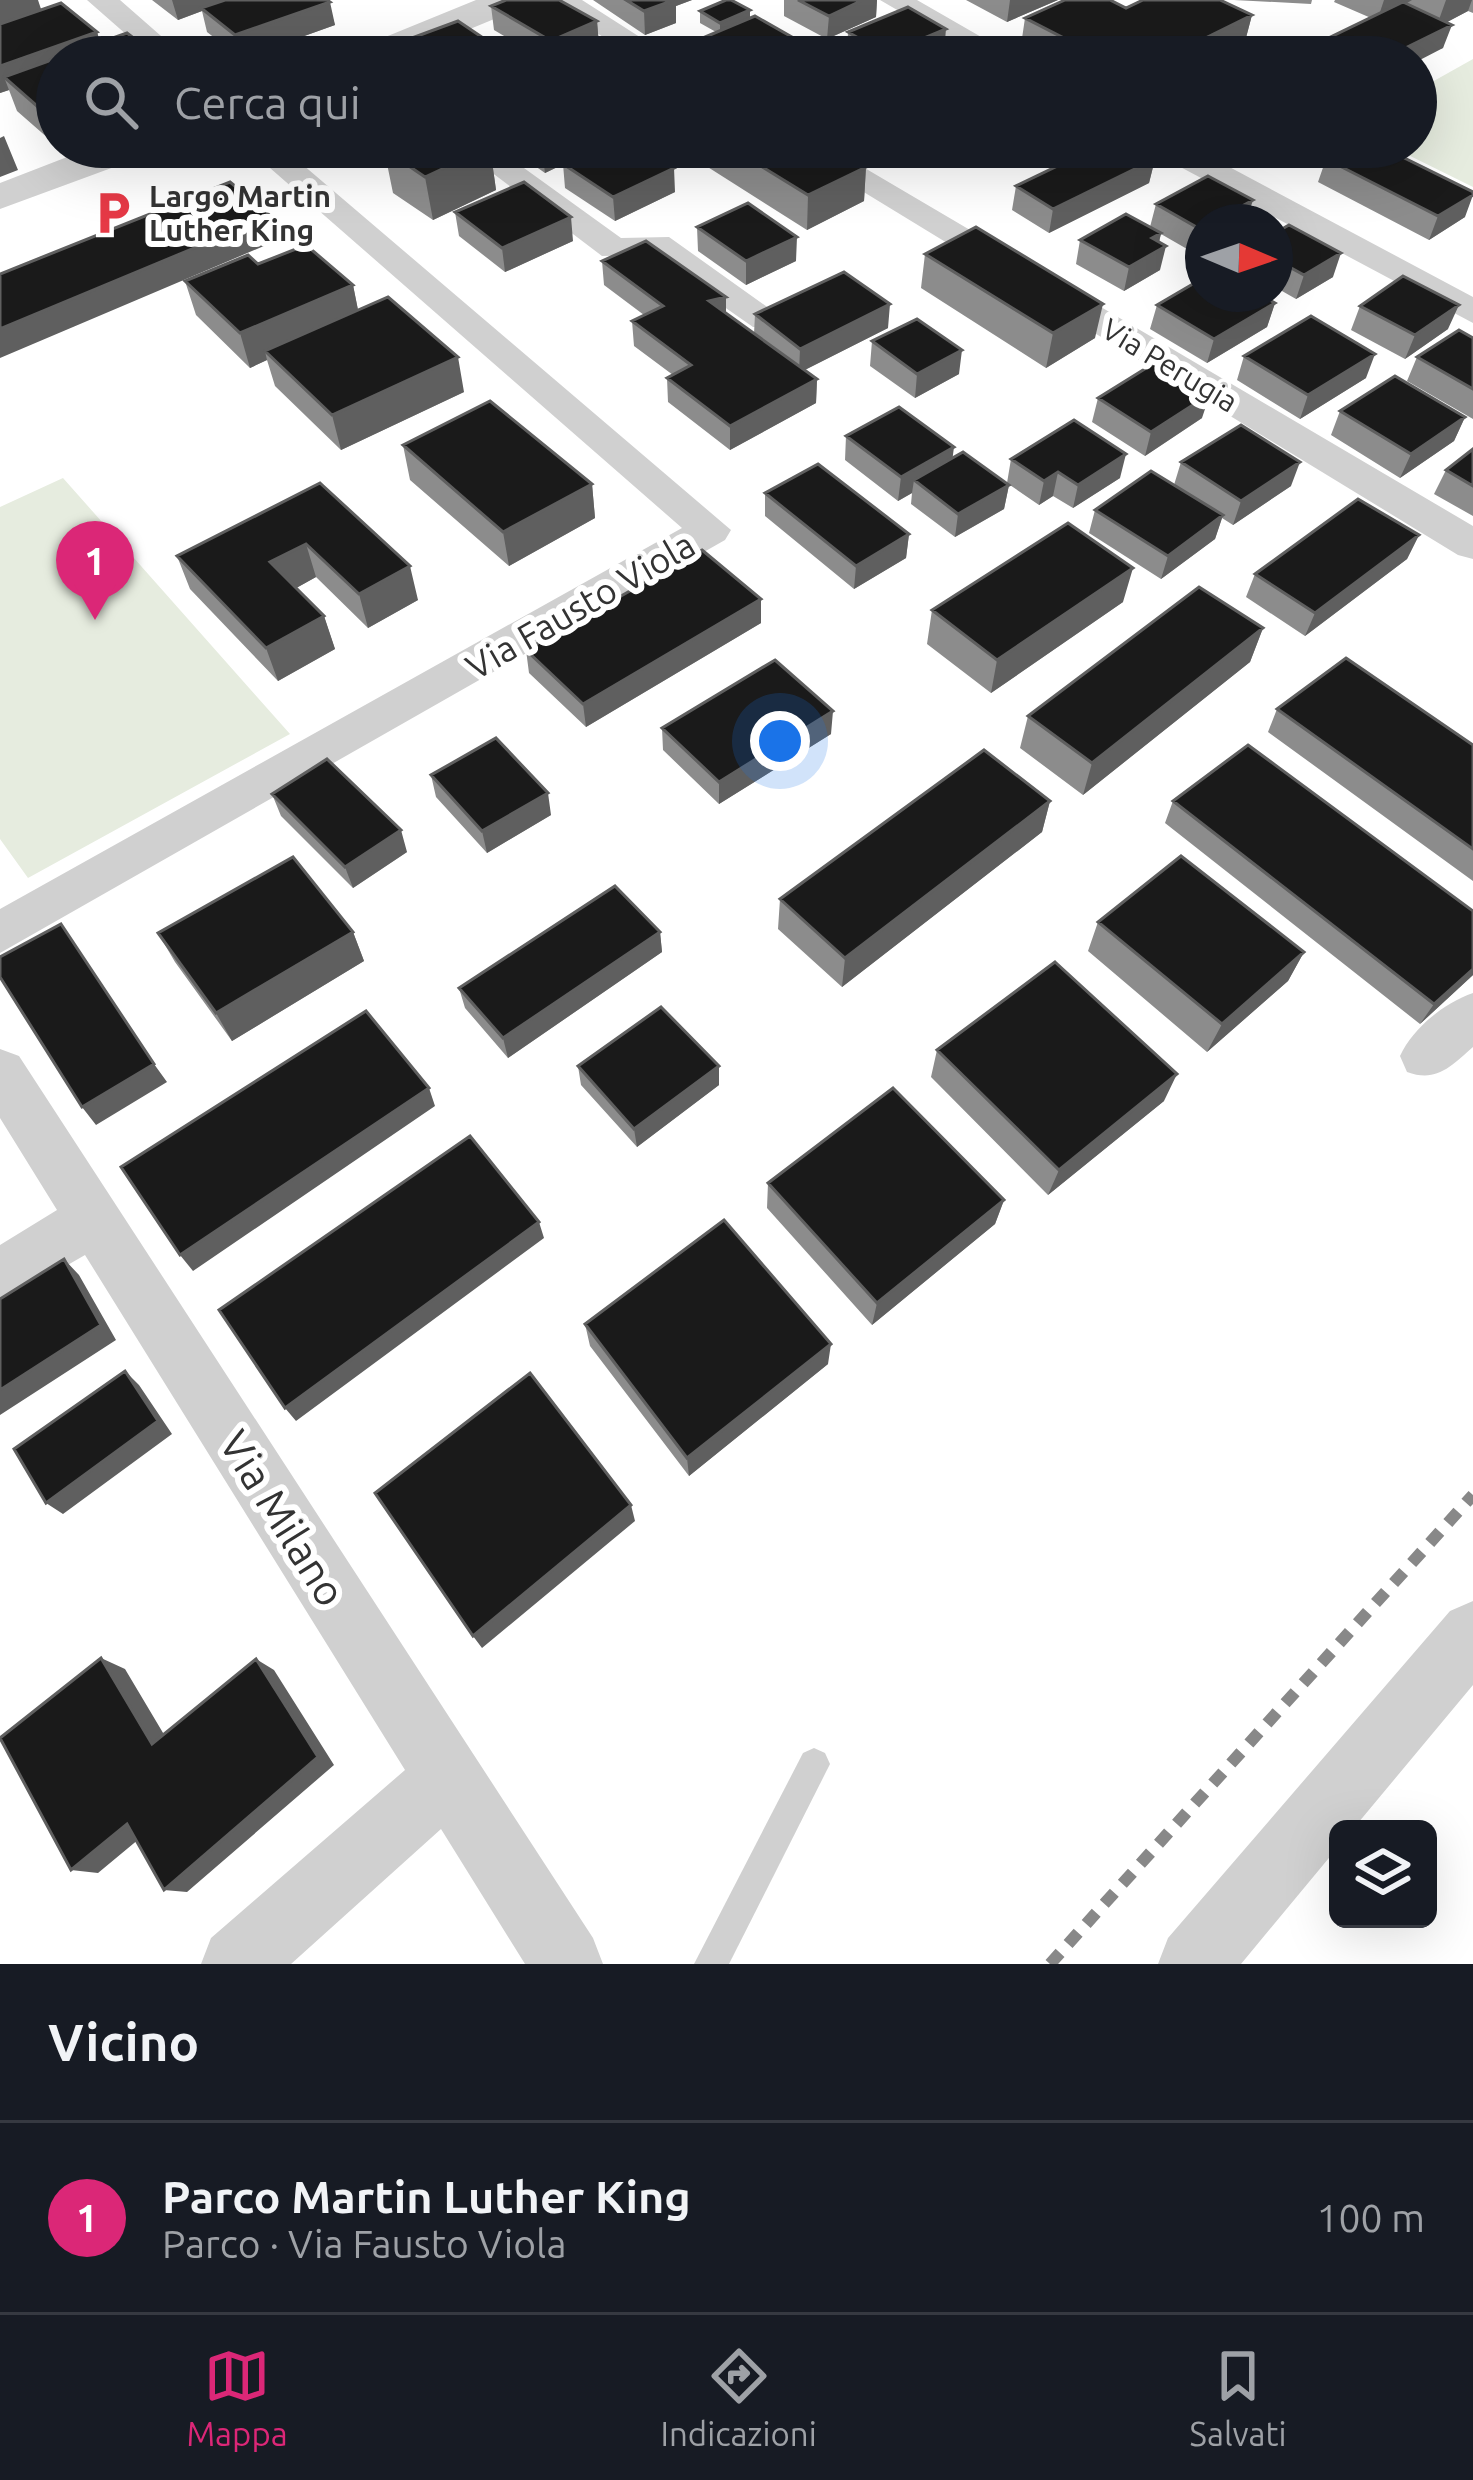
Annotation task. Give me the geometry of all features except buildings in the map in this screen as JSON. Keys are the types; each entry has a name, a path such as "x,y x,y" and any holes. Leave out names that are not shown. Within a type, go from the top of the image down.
{"street":[{"path":"102,0 145,36"},
{"path":"420,36 508,0"},
{"path":"561,0 621,36"},
{"path":"895,0 962,36"},
{"path":"0,197 75,168"},
{"name":"Via Fausto Viola","path":"0,933 710,530 287,168"},
{"path":"503,168 614,249 657,244 766,319"},
{"name":"Via Perugia","path":"841,168 1473,545"},
{"path":"1207,168 1473,312"},
{"path":"1426,1057 1473,1016"},
{"name":"Via Milano","path":"0,1072 567,1964"},
{"path":"0,1277 93,1218"},
{"path":"1194,1964 1473,1634"},
{"path":"237,1964 448,1777"}],"lane":[{"path":"711,1964 814,1764"}],"shaded area":[{"path":"1473,59 1473,187 1435,168 1437,79"},
{"path":"63,478 290,734 28,878 0,839 0,507"}],"railway":[{"path":"1050,1964 1473,1495"}],"place":[{"name":"Largo Martin Luther King","path":"113,213"},
{"name":"Parco Martin Luther King","path":"95,620"}]}
